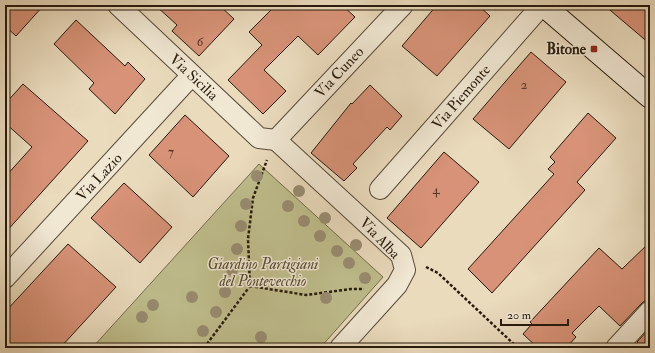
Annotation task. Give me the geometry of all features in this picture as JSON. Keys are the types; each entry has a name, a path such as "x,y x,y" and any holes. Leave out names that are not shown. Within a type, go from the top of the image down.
{"street":[{"name":"Via Sicilia","path":"118,5 259,138 276,140"},
{"name":"Via Cuneo","path":"276,140 403,5"},
{"path":"542,5 650,97"},
{"name":"Via Piemonte","path":"380,189 542,5"},
{"name":"Via Lazio","path":"5,278 192,75"},
{"name":"Via Alba","path":"276,140 401,255 405,270 397,285 340,348"},
{"path":"616,348 650,311"}],"path":[{"path":"204,348 250,286 248,239 253,198 276,140"},
{"path":"401,255 438,273 518,348"},
{"path":"250,286 306,295 351,289 366,289"}],"green space":[{"name":"Giardino Partigiani del Pontevecchio","path":"259,164 383,277 320,348 92,348"}],"building":[{"path":"5,5 44,5 16,36 5,26"},
{"path":"155,5 219,5 234,19 199,56 172,31 177,25"},
{"path":"276,5 342,5 355,17 318,55 298,36 264,70 286,91 263,114 228,80 262,45 249,32"},
{"path":"437,5 478,5 490,16 437,76 402,46"},
{"path":"604,5 650,5 650,44"},
{"path":"76,20 125,66 128,62 145,79 115,114 89,89 94,83 54,44"},
{"path":"531,52 566,82 509,149 473,119"},
{"path":"23,84 88,141 5,233 5,177 32,147 5,123 5,104"},
{"path":"370,85 402,116 390,130 387,127 353,164 357,168 344,181 311,153 351,103 352,104"},
{"path":"588,113 616,138 577,182 585,190 492,293 468,269 554,174 548,169 555,162 550,157"},
{"path":"185,115 229,156 193,197 149,155"},
{"path":"444,152 479,182 421,248 387,218"},
{"path":"124,183 172,227 140,263 91,218"},
{"path":"650,242 650,300 646,300 642,303 620,326 599,306 572,333 576,337 566,348 538,348 523,334 532,324 530,322 599,248 622,269"},
{"path":"68,244 116,287 60,348 5,348 5,312"},
{"path":"650,328 650,348 644,348 637,342"}],"place":[{"name":"Bitone","path":"594,49"}]}
